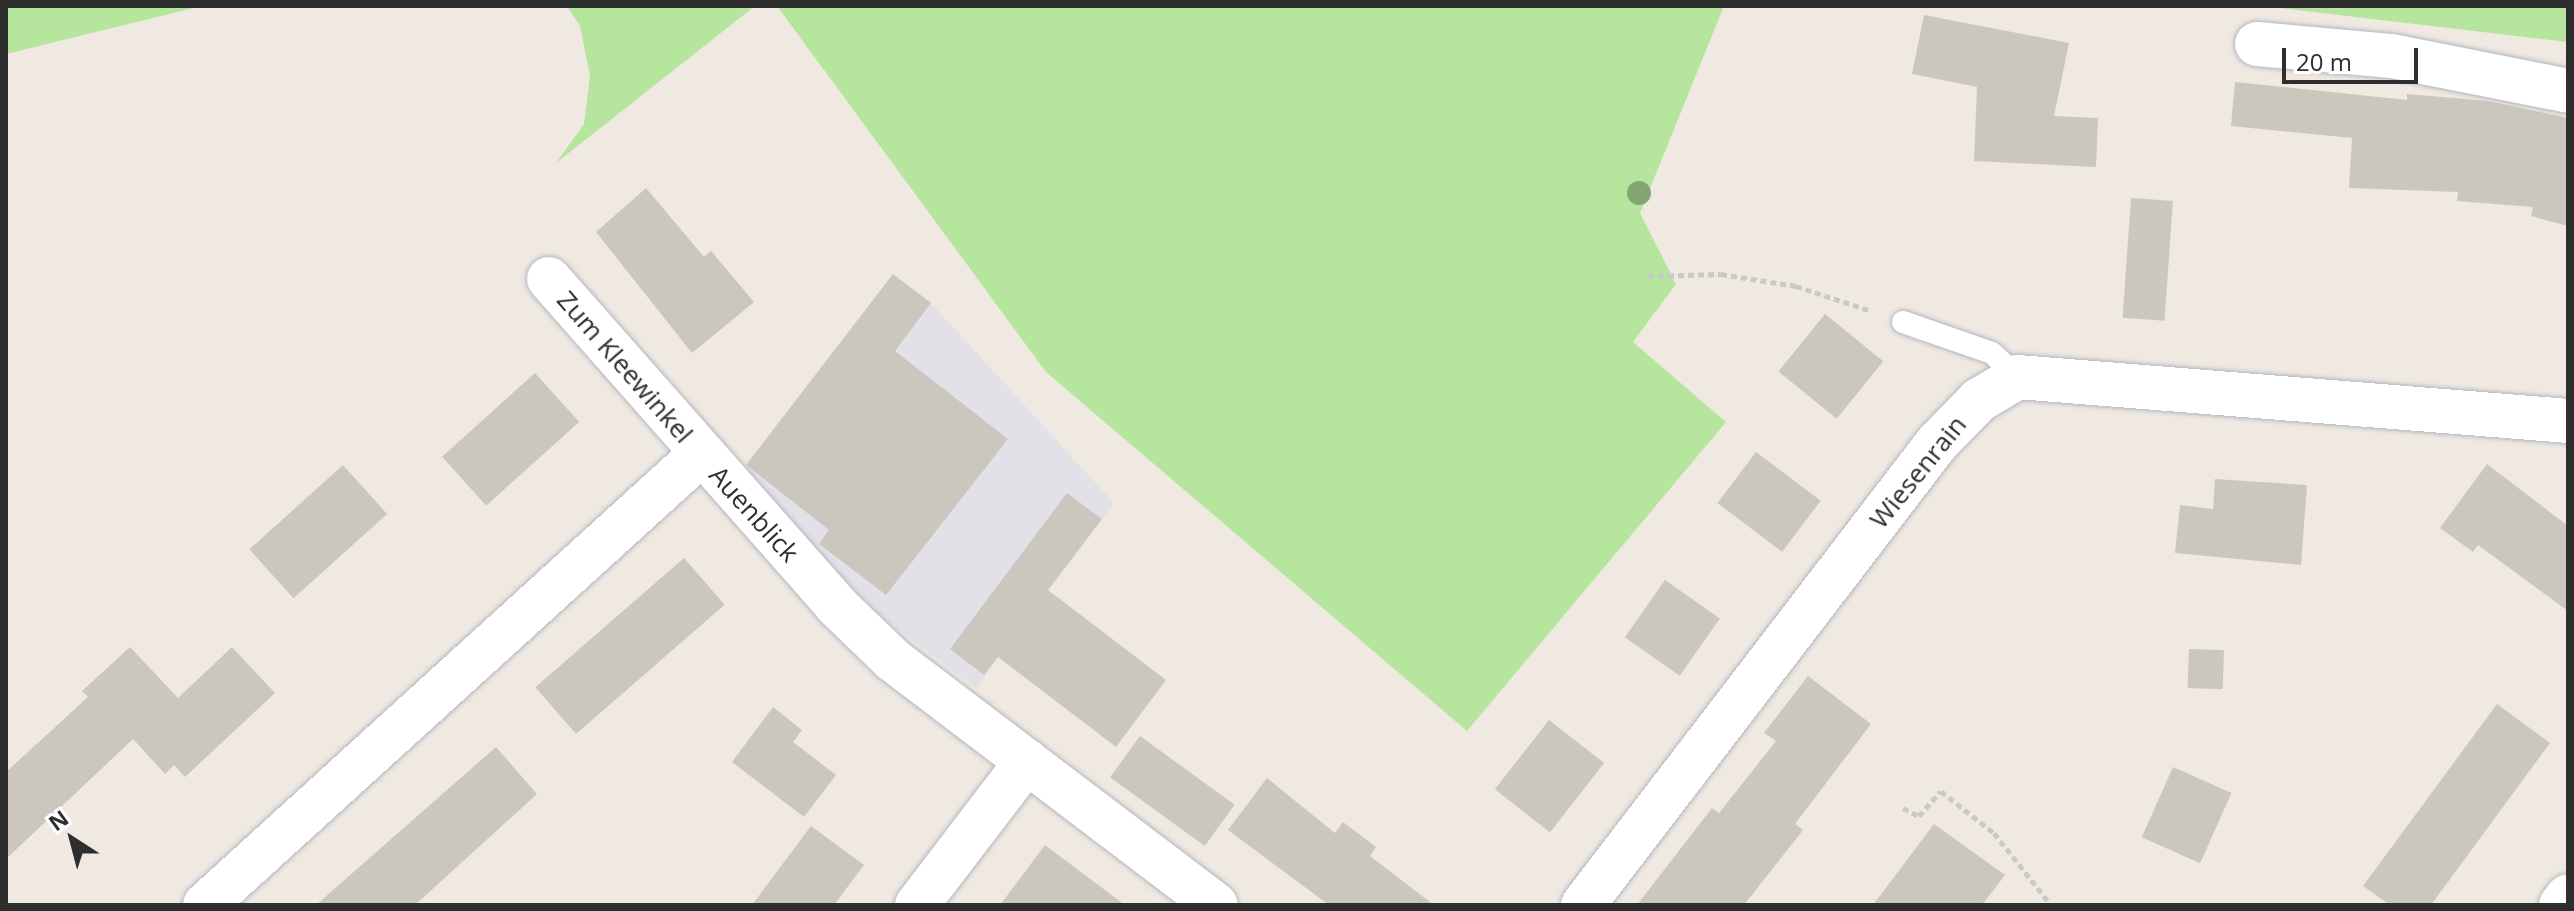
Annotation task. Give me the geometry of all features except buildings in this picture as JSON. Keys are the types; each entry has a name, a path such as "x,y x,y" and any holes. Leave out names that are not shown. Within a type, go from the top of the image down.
{"street":[{"path":"2257,44 2392,56 2568,91"},
{"name":"Zum Kleewinkel","path":"549,279 701,454"},
{"path":"2018,377 2568,421"},
{"name":"Wiesenrain","path":"1583,905 1937,443 1979,400 2018,377"},
{"name":"Auenblick","path":"205,905 701,454 836,605 893,660 1216,905"},
{"path":"917,905 1027,761"},
{"path":"2561,905 2568,896"}],"lane":[{"path":"1903,322 1992,353 2018,377"}],"path":[{"path":"1648,276 1721,274 1796,286 1903,322"},
{"path":"1903,808 1919,816 1941,791 1994,833 2051,905"}],"shaded area":[{"path":"893,274 931,303 1114,503 976,688 878,614 740,473"}],"green space":[{"path":"6,6 202,6 6,54"},
{"path":"567,6 755,6 556,163 584,124 590,76 580,26"},
{"path":"777,6 1724,6 1640,213 1676,284 1633,342 1726,422 1467,731 1046,372"},
{"path":"2263,6 2568,6 2568,42"}]}
